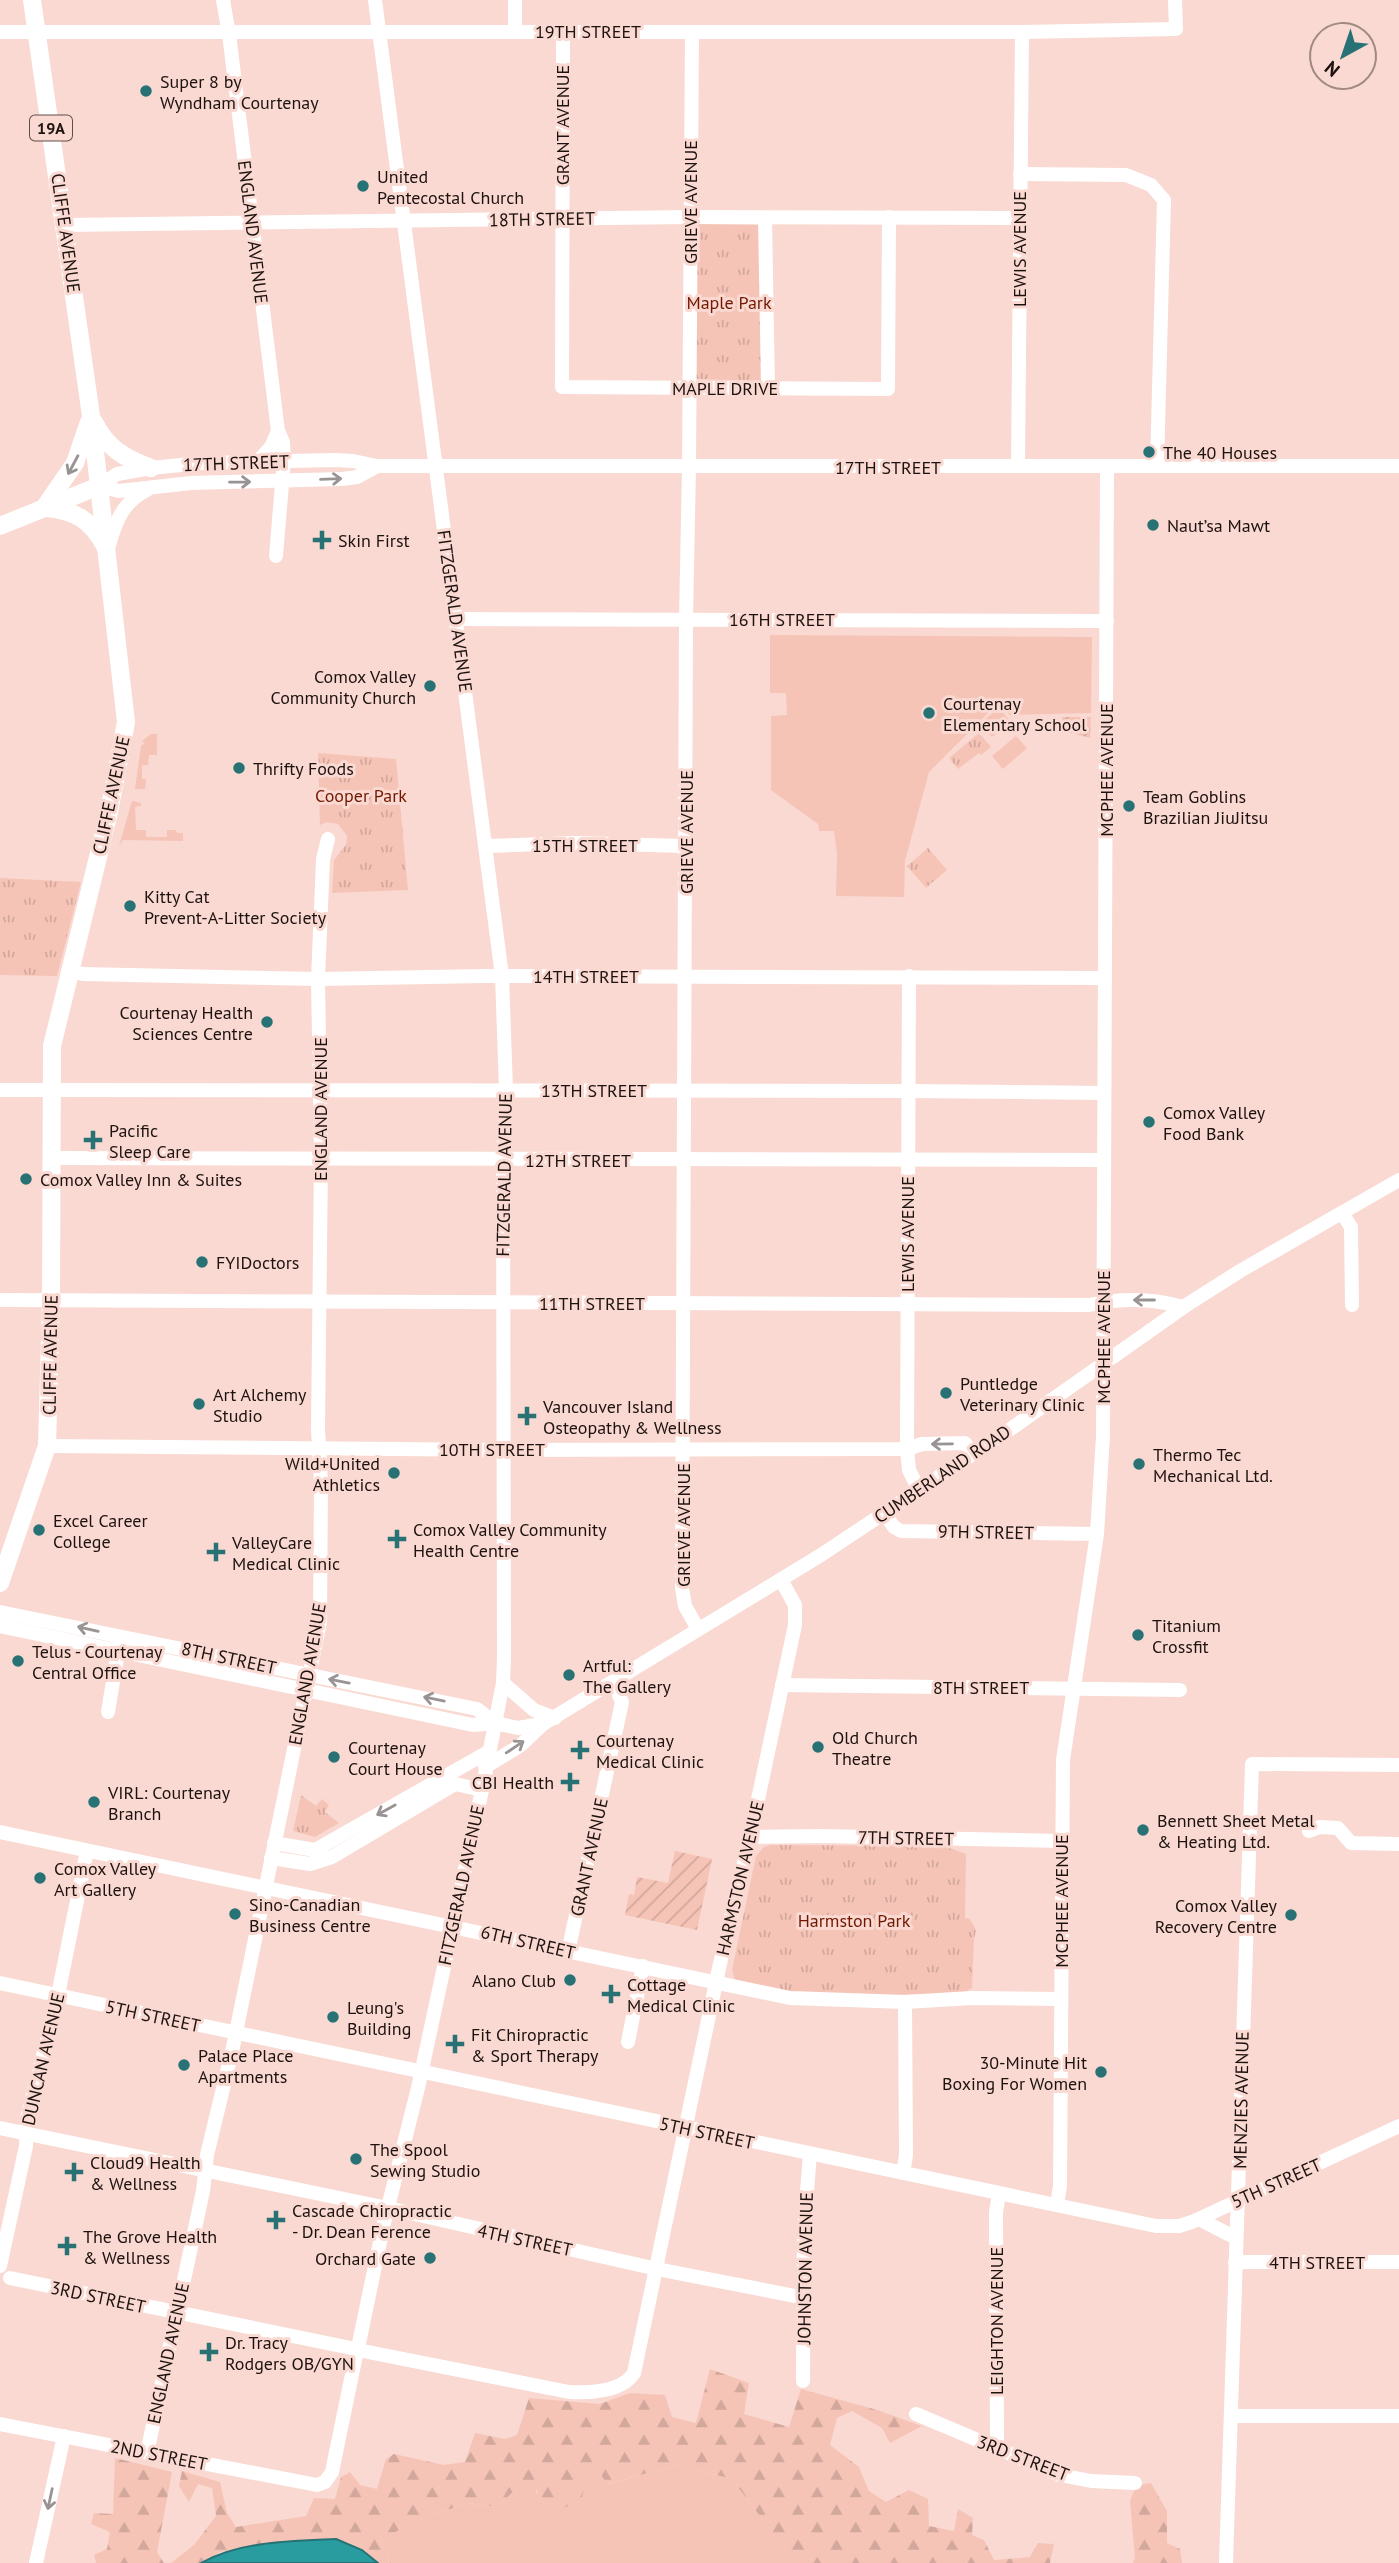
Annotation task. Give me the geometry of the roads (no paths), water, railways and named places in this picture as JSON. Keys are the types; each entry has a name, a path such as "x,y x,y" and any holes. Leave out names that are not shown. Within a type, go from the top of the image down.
{"main road":[{"name":"CLIFFE AVENUE","path":"0,1583 47,1446 53,1032 109,812 126,722 91,416 32,0"},
{"path":"91,416 101,436 111,447 153,477"},
{"path":"91,416 75,463 44,508 73,513 85,519 108,550"},
{"name":"17TH STREET","path":"0,526 99,486"}],"street":[{"name":"ENGLAND AVENUE","path":"223,0 278,431 283,442 284,460 276,556"},
{"name":"FITZGERALD AVENUE","path":"317,2485 326,2482 332,2472 388,2208 421,2073 503,1683 503,1160 506,1090 502,976 375,0"},
{"path":"515,0 515,31"},
{"name":"19TH STREET","path":"0,32 1022,32 1176,29 1175,0"},
{"name":"GRANT AVENUE","path":"562,387 563,31"},
{"name":"GRIEVE AVENUE","path":"692,32 689,467 685,619 683,1597 687,1611 698,1629"},
{"name":"LEWIS AVENUE","path":"1018,466 1022,32"},
{"path":"1020,174 1126,174 1150,185 1164,200 1157,466"},
{"name":"18TH STREET","path":"65,225 690,217 1020,218"},
{"name":"MAPLE DRIVE","path":"562,387 888,389 889,217"},
{"path":"765,218 768,388"},
{"path":"260,460 271,447 278,431"},
{"name":"17TH STREET","path":"153,477 260,460 353,461 377,466 1399,466"},
{"name":"17TH STREET","path":"99,486 117,474 282,481 357,477 377,466"},
{"name":"MCPHEE AVENUE","path":"1056,2205 1060,2186 1063,1760 1097,1534 1103,1436 1107,466"},
{"path":"108,550 113,528 122,510 153,477"},
{"name":"16TH STREET","path":"457,619 1107,621"},
{"name":"ENGLAND AVENUE","path":"147,2452 320,1622 321,1160 318,979 323,859 328,839"},
{"name":"15TH STREET","path":"485,846 575,843 685,846"},
{"name":"14TH STREET","path":"68,971 83,974 318,979 502,976 1105,978"},
{"name":"LEWIS AVENUE","path":"909,976 907,1448 908,1470 919,1490"},
{"name":"13TH STREET","path":"0,1090 1104,1093"},
{"name":"12TH STREET","path":"52,1158 1104,1160"},
{"name":"CUMBERLAND ROAD","path":"485,1767 521,1745 549,1721 781,1580 919,1490 1183,1307 1240,1271 1399,1180"},
{"path":"1342,1213 1351,1227 1352,1305"},
{"name":"11TH STREET","path":"0,1300 1089,1305 1161,1300 1183,1307"},
{"name":"10TH STREET","path":"47,1446 684,1450 907,1448 922,1444 965,1443 973,1453"},
{"name":"9TH STREET","path":"884,1513 894,1527 901,1531 1097,1534"},
{"name":"HARMSTON AVENUE","path":"627,2381 634,2373 716,1982 795,1625 796,1611 781,1580"},
{"name":"8TH STREET","path":"0,1612 214,1654 308,1682"},
{"name":"8TH STREET","path":"0,1626 119,1652 477,1709 495,1723 518,1728 549,1721"},
{"path":"108,1712 120,1637"},
{"name":"GRANT AVENUE","path":"568,1952 622,1702 613,1682"},
{"path":"503,1683 549,1721"},
{"name":"8TH STREET","path":"782,1685 1180,1690"},
{"path":"272,1850 315,1850 488,1752"},
{"name":"MENZIES AVENUE","path":"1226,2563 1252,1764 1399,1765"},
{"path":"272,1850 310,1864 332,1857 455,1784 482,1790"},
{"path":"1309,1831 1320,1827 1338,1828 1351,1843 1399,1844"},
{"name":"6TH STREET","path":"0,1832 790,1998 905,2002 972,1998 1060,1999"},
{"name":"7TH STREET","path":"750,1838 822,1836 1062,1841"},
{"name":"DUNCAN AVENUE","path":"0,2266 26,2146 27,2118 58,1996 87,1851"},
{"path":"628,2042 643,1966"},
{"name":"5TH STREET","path":"0,1983 1156,2226 1179,2226 1199,2219 1399,2126"},
{"path":"904,2174 905,2002"},
{"name":"4TH STREET","path":"0,2127 388,2208 657,2269 805,2298"},
{"name":"JOHNSTON AVENUE","path":"803,2381 804,2228 810,2154"},
{"name":"LEIGHTON AVENUE","path":"996,2449 996,2212 999,2194"},
{"path":"1199,2219 1236,2238"},
{"name":"4TH STREET","path":"1235,2262 1399,2262"},
{"path":"0,2266 8,2271 5,2283"},
{"name":"3RD STREET","path":"5,2283 177,2313 569,2392 602,2390 627,2381"},
{"name":"3RD STREET","path":"916,2414 1060,2475 1091,2481 1135,2483"},
{"path":"1231,2416 1399,2416"},
{"name":"2ND STREET","path":"0,2424 317,2485"},
{"path":"36,2563 64,2436"}],"water":[{"path":"336,2539 362,2550 378,2563 201,2563 249,2546"}],"place":[{"name":"Super 8 by Wyndham Courtenay","path":"146,91"},
{"name":"United Pentecostal Church","path":"363,186"},
{"name":"The 40 Houses","path":"1149,452"},
{"name":"Naut’sa Mawt","path":"1153,525"},
{"name":"Skin First","path":"322,540"},
{"name":"Comox Valley Community Church","path":"430,686"},
{"name":"Courtenay Elementary School","path":"929,713"},
{"name":"Thrifty Foods","path":"239,768"},
{"name":"Team Goblins Brazilian JiuJitsu","path":"1129,806"},
{"name":"Kitty Cat Prevent-A-Litter Society","path":"130,906"},
{"name":"Courtenay Health Sciences Centre","path":"267,1022"},
{"name":"Comox Valley Food Bank","path":"1149,1122"},
{"name":"Pacific Sleep Care","path":"93,1140"},
{"name":"Comox Valley Inn & Suites","path":"26,1179"},
{"name":"FYIDoctors","path":"202,1262"},
{"name":"Puntledge Veterinary Clinic","path":"946,1393"},
{"name":"Art Alchemy Studio","path":"199,1404"},
{"name":"Vancouver Island Osteopathy & Wellness","path":"527,1416"},
{"name":"Thermo Tec Mechanical Ltd.","path":"1139,1464"},
{"name":"Wild+United Athletics","path":"394,1473"},
{"name":"Excel Career College","path":"39,1530"},
{"name":"Comox Valley Community Health Centre","path":"397,1539"},
{"name":"ValleyCare Medical Clinic","path":"216,1552"},
{"name":"Titanium Crossfit","path":"1138,1635"},
{"name":"Telus - Courtenay Central Office","path":"18,1661"},
{"name":"Artful: The Gallery","path":"569,1675"},
{"name":"Old Church Theatre","path":"818,1747"},
{"name":"Courtenay Medical Clinic","path":"580,1750"},
{"name":"Courtenay Court House","path":"334,1757"},
{"name":"CBI Health","path":"570,1782"},
{"name":"VIRL: Courtenay Branch","path":"94,1802"},
{"name":"Bennett Sheet Metal & Heating Ltd.","path":"1143,1830"},
{"name":"Comox Valley Art Gallery","path":"40,1878"},
{"name":"Sino-Canadian Business Centre","path":"235,1914"},
{"name":"Comox Valley Recovery Centre","path":"1291,1915"},
{"name":"Alano Club","path":"570,1980"},
{"name":"Cottage Medical Clinic","path":"611,1994"},
{"name":"Leung's Building","path":"333,2017"},
{"name":"Fit Chiropractic & Sport Therapy","path":"455,2044"},
{"name":"Palace Place Apartments","path":"184,2065"},
{"name":"30-Minute Hit Boxing For Women","path":"1101,2072"},
{"name":"The Spool Sewing Studio","path":"356,2159"},
{"name":"Cloud9 Health & Wellness","path":"74,2172"},
{"name":"Cascade Chiropractic - Dr. Dean Ference","path":"276,2220"},
{"name":"The Grove Health & Wellness","path":"67,2246"},
{"name":"Orchard Gate","path":"430,2258"},
{"name":"Dr. Tracy Rodgers OB/GYN","path":"209,2352"}],"park label":[{"name":"Maple Park","path":"729,302"},
{"name":"Cooper Park","path":"361,795"},
{"name":"Harmston Park","path":"854,1920"}]}
